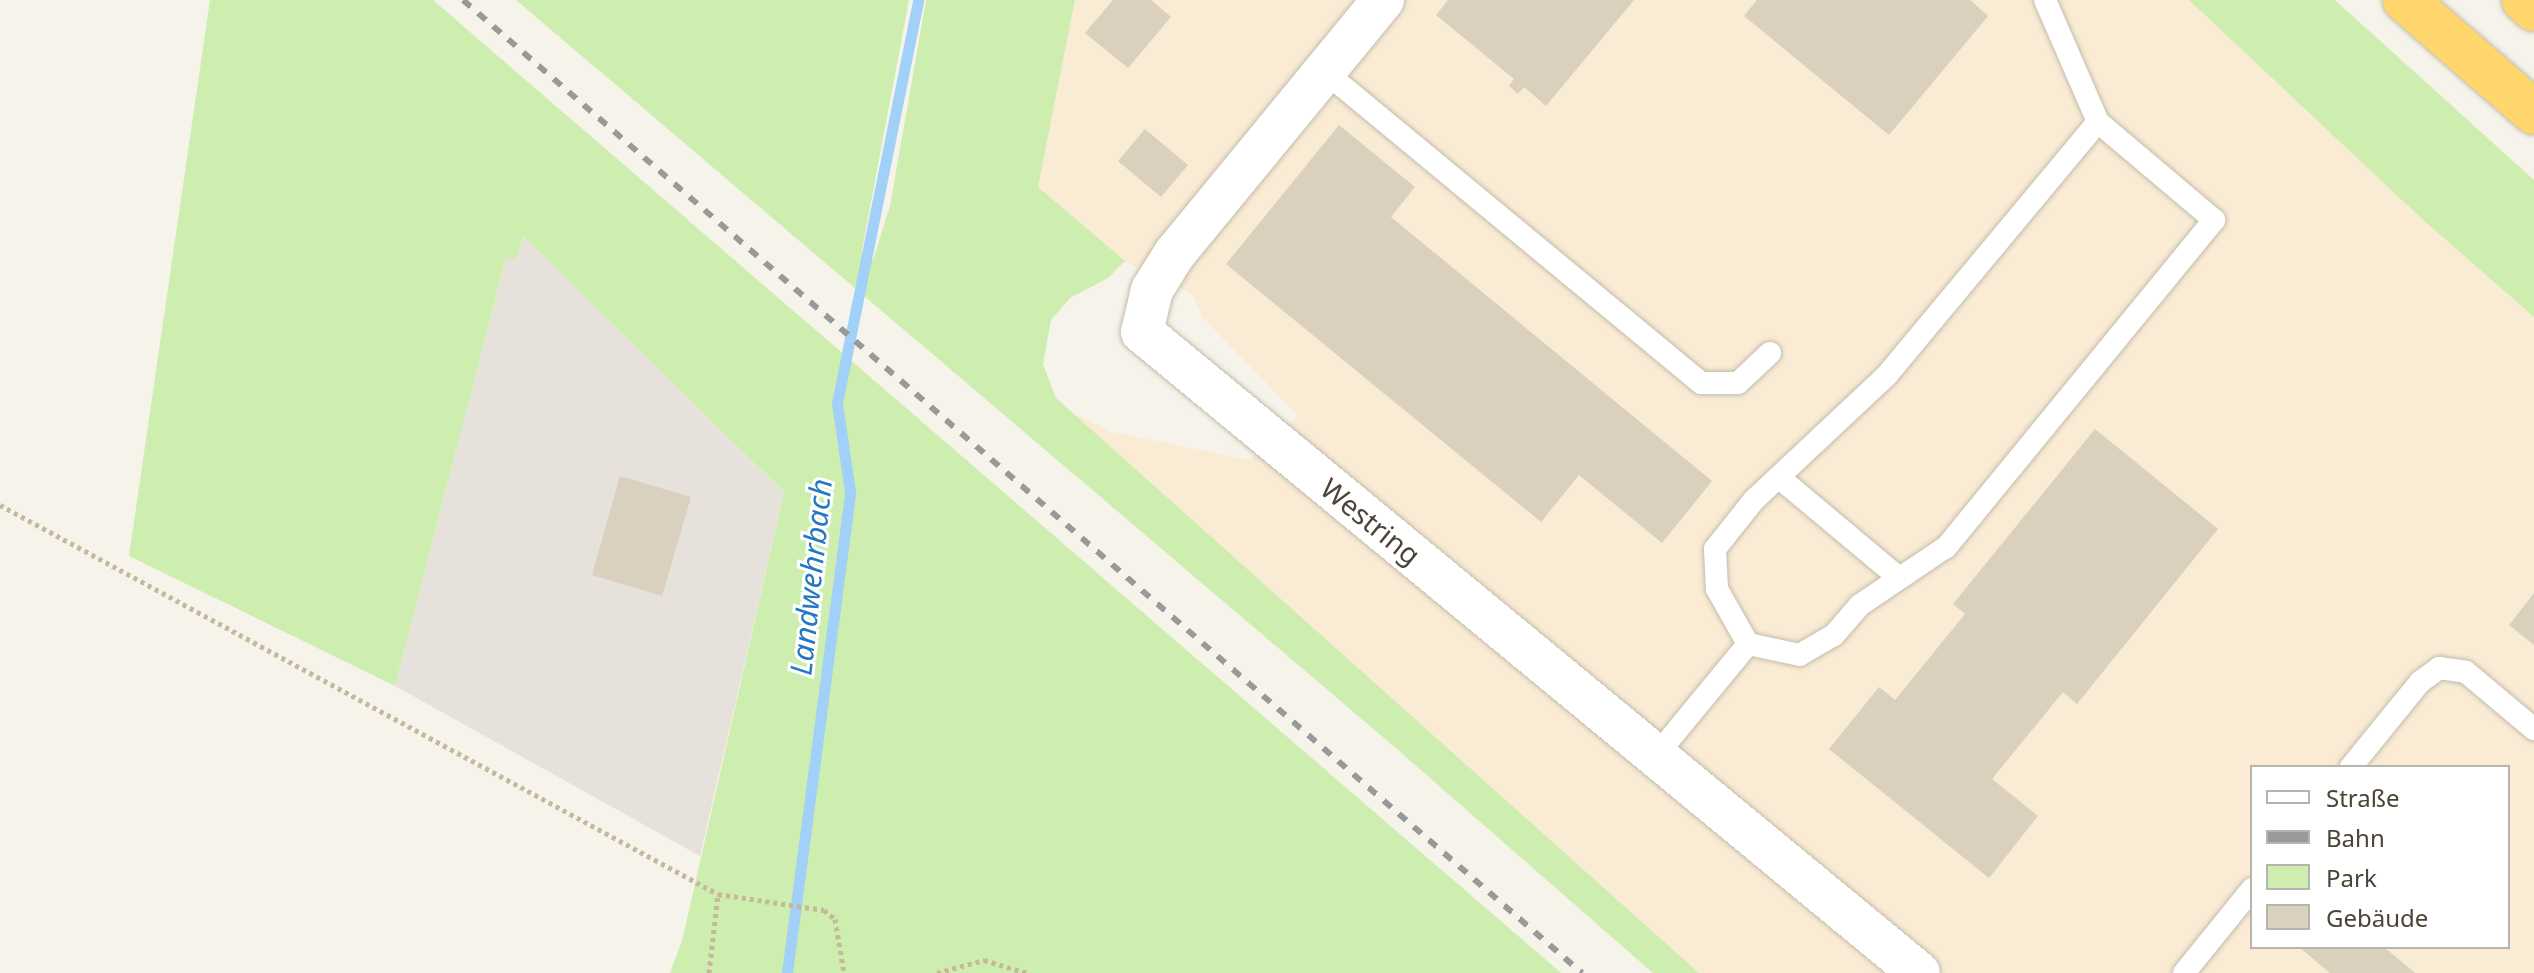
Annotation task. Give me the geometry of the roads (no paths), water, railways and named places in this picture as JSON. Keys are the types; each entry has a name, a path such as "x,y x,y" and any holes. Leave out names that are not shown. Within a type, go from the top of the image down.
{"highway":[{"path":"2405,0 2534,112"},
{"path":"2524,0 2534,9"},
{"path":"2479,66 2534,122"}],"street":[{"name":"Westring","path":"1383,0 1175,253 1152,290 1142,332 1919,973"}],"lane":[{"path":"2045,0 2098,122 2214,220 1946,547 1860,605 1834,635 1800,655 1748,644 1717,589 1715,549 1754,500 1782,480 1887,375 2098,122"},
{"path":"1324,71 1701,383 1738,383 1770,353"},
{"path":"1782,480 1898,577"},
{"path":"1655,757 1748,644"},
{"path":"2353,765 2420,682 2439,668 2466,672 2534,729"},
{"path":"2184,973 2250,891"}],"waterway":[{"name":"Landwehrbach","path":"787,973 850,492 837,403 918,0"}],"railway":[{"path":"463,0 1582,973"}]}
